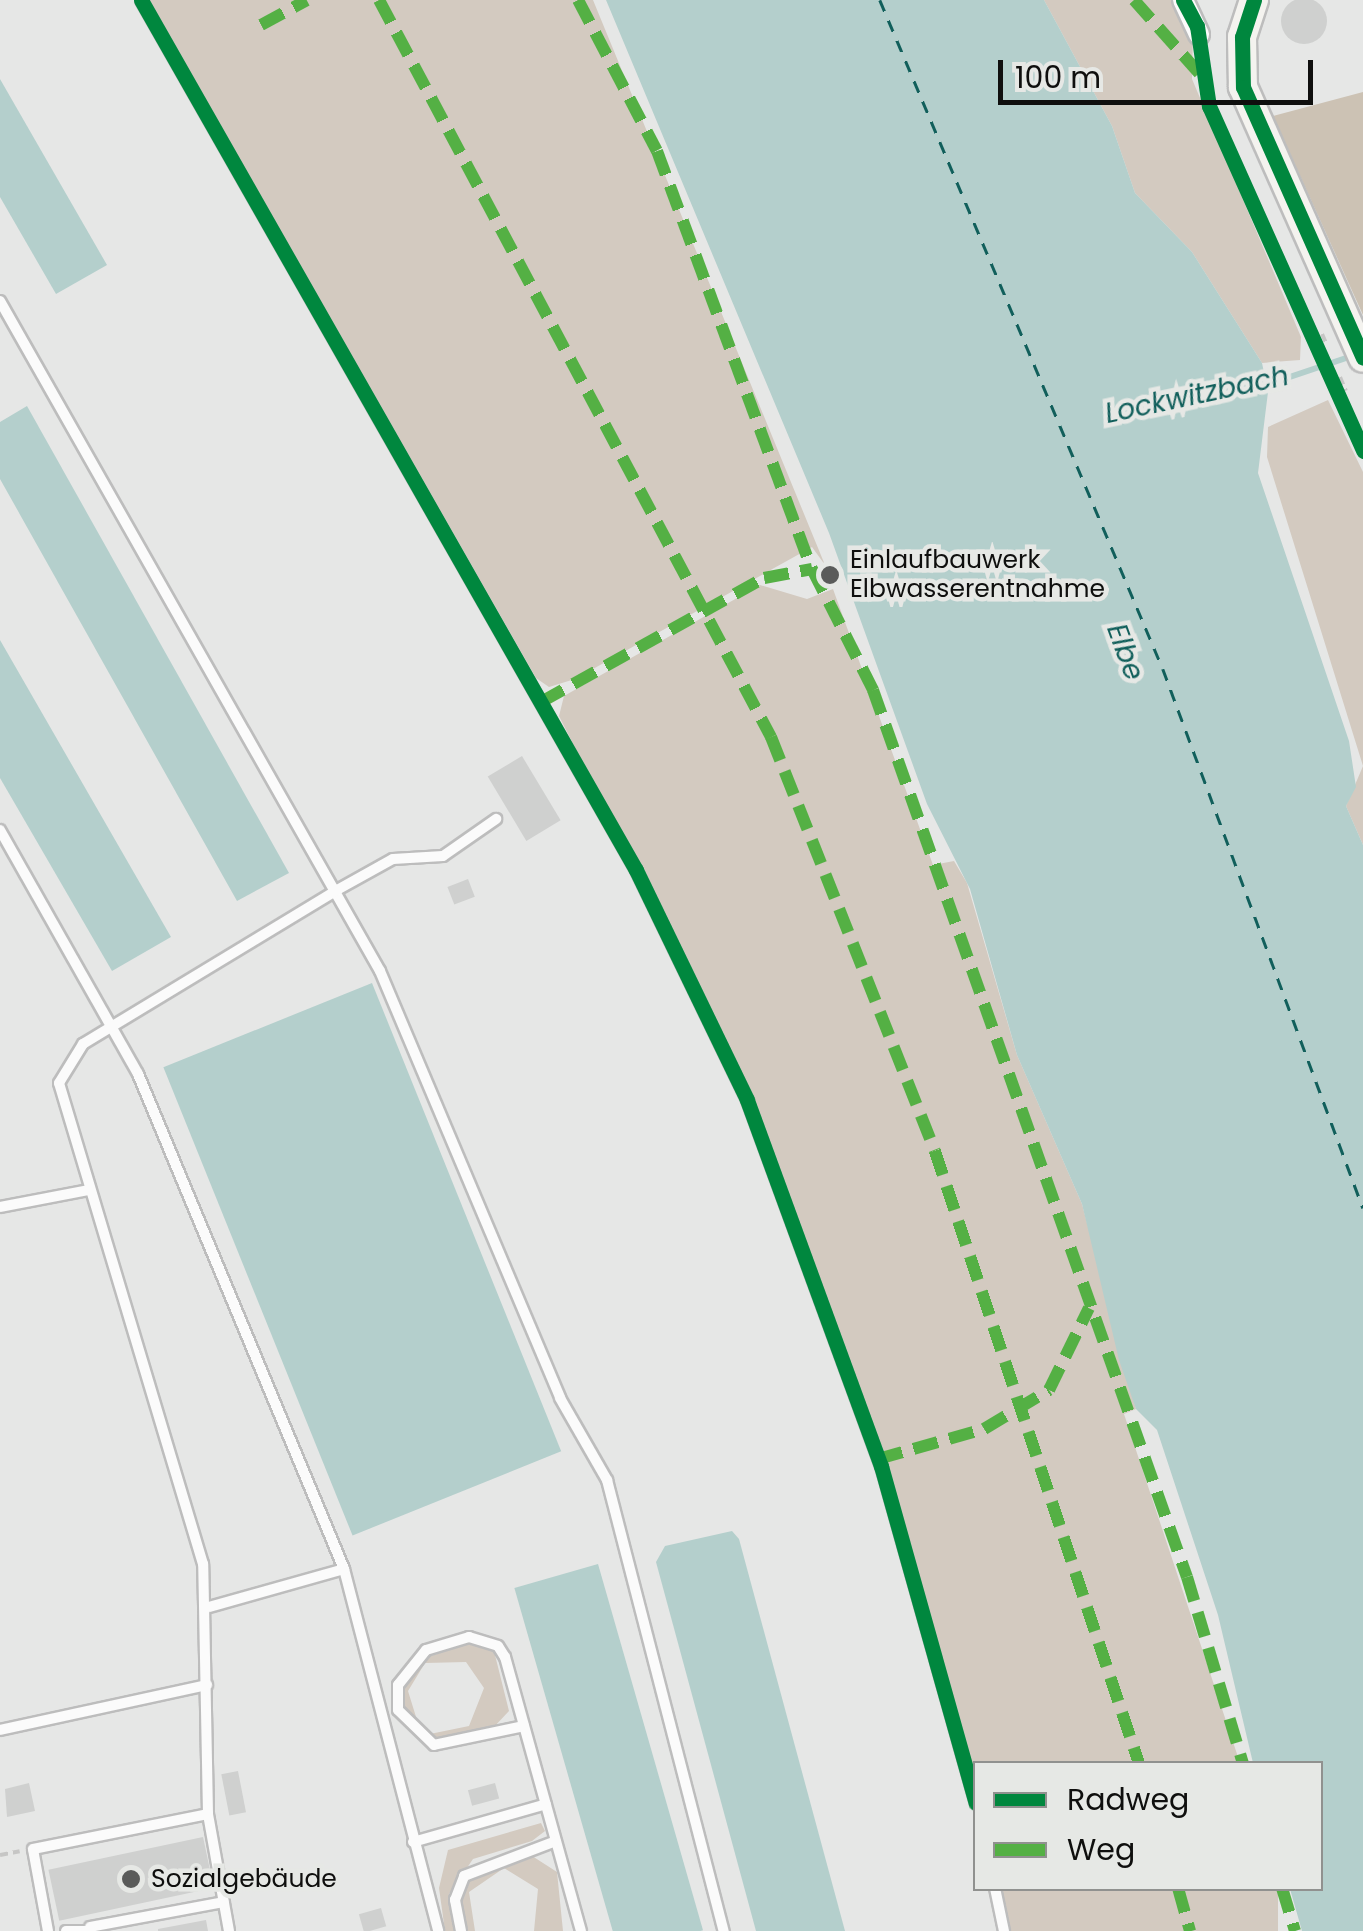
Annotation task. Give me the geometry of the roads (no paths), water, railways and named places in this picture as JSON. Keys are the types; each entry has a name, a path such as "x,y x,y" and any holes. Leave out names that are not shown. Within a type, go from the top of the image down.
{"street":[{"path":"1182,0 1198,35"},
{"path":"1254,0 1242,37 1250,107 1333,336 1363,358"}],"lane":[{"path":"141,0 636,870 746,1100 881,1466 973,1792"},
{"path":"0,301 380,970 560,1398 607,1480 724,1931"},
{"path":"229,1931 208,1814 209,1607 59,1083 68,1060 112,1027 336,890 394,859 443,856 496,819"},
{"path":"0,830 112,1027 344,1569 438,1931"},
{"path":"0,1206 88,1190"},
{"path":"209,1607 344,1569"},
{"path":"524,1726 434,1745 398,1710 398,1685 426,1650 485,1638 505,1657 581,1931"},
{"path":"0,1730 207,1684"},
{"path":"412,1842 546,1804"},
{"path":"48,1931 34,1849 208,1814"},
{"path":"461,1931 455,1900 464,1876 556,1841"},
{"path":"996,1891 1004,1931"},
{"path":"66,1931 224,1902"}],"water":[{"name":"Elbe","path":"606,0 1044,0 1112,126 1135,193 1192,252 1262,363 1268,392 1258,473 1349,741 1356,787 1346,806 1363,845 1363,1931 1302,1931 1291,1891 1323,1891 1323,1761 1253,1761 1218,1615 1157,1430 1136,1409 1119,1360 1082,1204 1017,1055 970,889 927,804 829,533"},
{"path":"0,79 107,265 56,294 0,197"},
{"path":"27,406 289,873 237,901 0,479 0,422"},
{"path":"0,640 171,937 112,971 0,778"},
{"path":"372,983 561,1451 353,1536 163,1067"},
{"path":"732,1531 739,1539 845,1931 756,1931 656,1562 665,1546"},
{"path":"598,1564 703,1930 613,1931 514,1588"}],"waterway":[{"name":"Lockwitzbach","path":"1260,387 1349,357"}],"place":[{"name":"Einlaufbauwerk Elbwasserentnahme","path":"830,575"},
{"name":"Sozialgebäude","path":"131,1879"}]}
